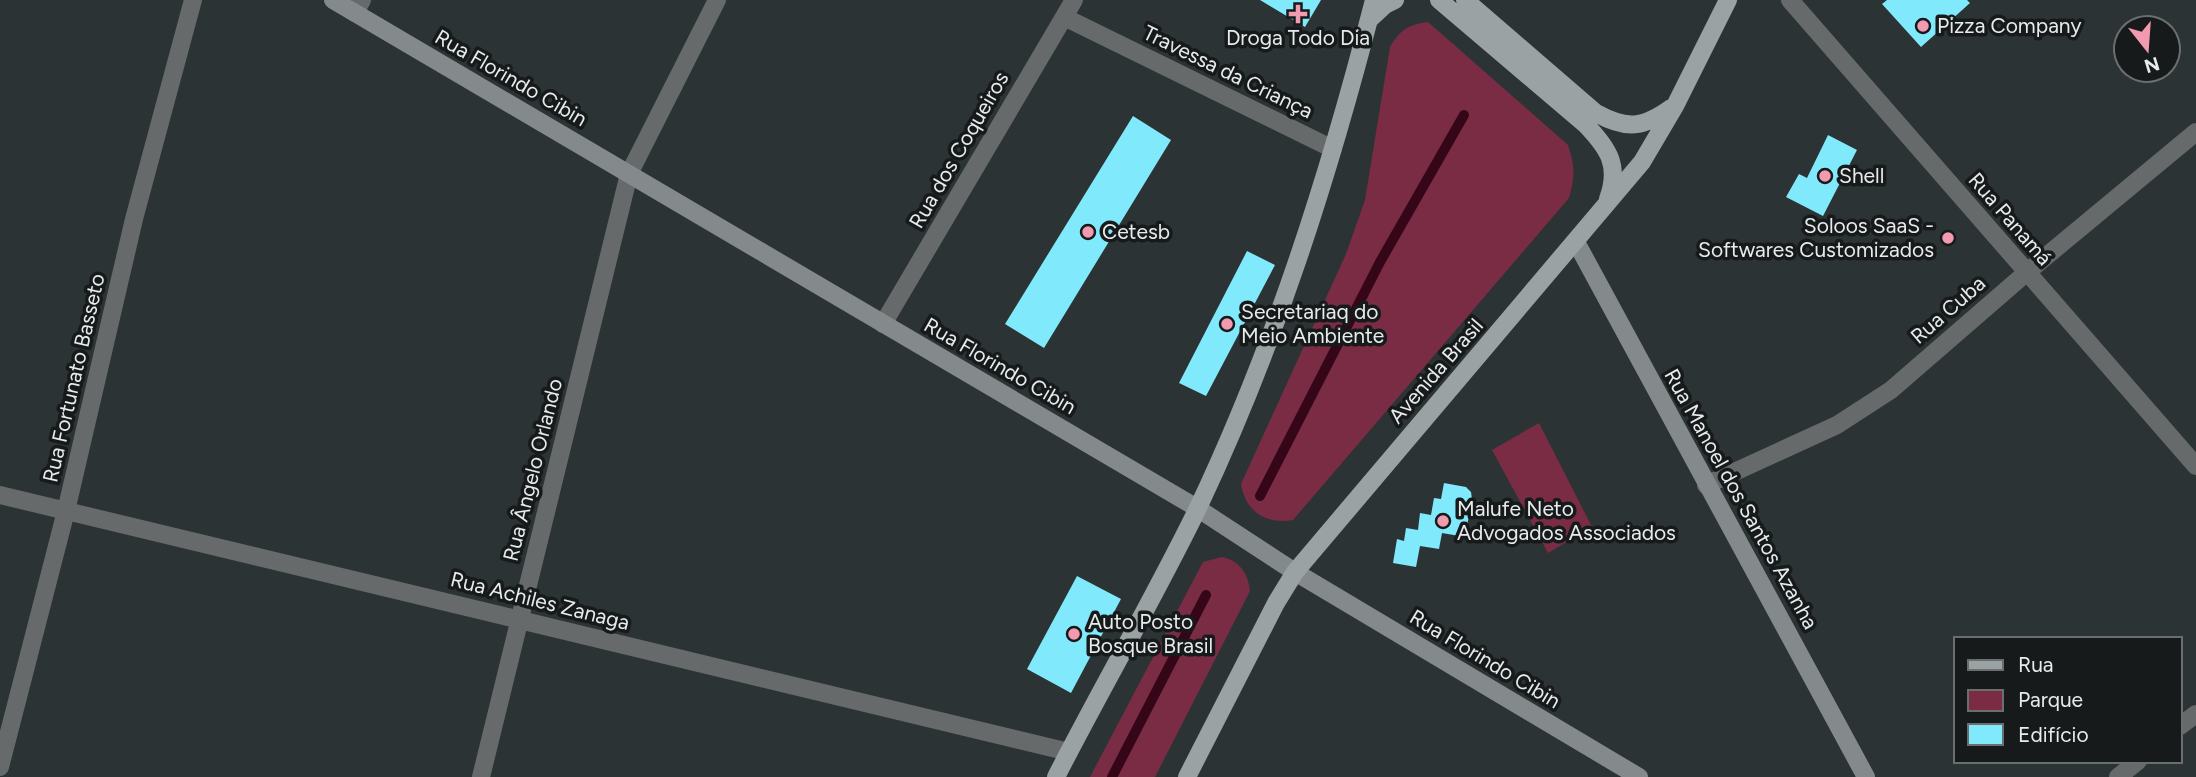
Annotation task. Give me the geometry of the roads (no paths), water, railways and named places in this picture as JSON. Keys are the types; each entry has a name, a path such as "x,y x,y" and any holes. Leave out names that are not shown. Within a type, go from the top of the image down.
{"main road":[{"name":"Rua Florindo Cibin","path":"333,0 358,6 629,174 1197,508 1296,572 1639,777"},
{"path":"1056,777 1197,508 1270,341 1314,215 1374,0"},
{"path":"1368,21 1385,5 1395,0"},
{"path":"1439,0 1586,125 1603,143 1613,163 1614,185 1606,206"},
{"path":"1465,0 1596,113 1616,124 1635,125 1655,120 1675,106"},
{"name":"Avenida Brasil","path":"1187,777 1276,603 1296,572 1642,162 1675,106 1728,0"},
{"name":"Rua Manoel dos Santos Azanha","path":"1576,242 1866,777"},
{"path":"1851,749 1859,777"}],"street":[{"name":"Rua Fortunato Basseto","path":"0,767 66,511 134,219 193,0"},
{"name":"Rua Ângelo Orlando","path":"481,777 629,174 717,0"},
{"name":"Rua dos Coqueiros","path":"883,324 1074,0"},
{"name":"Rua Panamá","path":"1790,0 2196,466"},
{"name":"Travessa da Criança","path":"1064,17 1334,149"},
{"name":"Rua Cuba","path":"1706,485 1837,425 1891,390 2026,272 2196,132"},
{"name":"Rua Achiles Zanaga","path":"0,495 1069,752"},
{"path":"2182,724 2196,713"},
{"path":"2119,777 2136,763"}],"waterway":[{"path":"1260,496 1380,262 1464,115"},
{"path":"1112,777 1206,595"}],"place":[{"name":"Droga Todo Dia","path":"1298,14"},
{"name":"Pizza Company","path":"1923,26"},
{"name":"Shell","path":"1825,176"},
{"name":"Cetesb","path":"1088,232"},
{"name":"Soloos SaaS - Softwares Customizados","path":"1948,238"},
{"name":"Secretariaq do Meio Ambiente","path":"1227,324"},
{"name":"Malufe Neto Advogados Associados","path":"1443,521"},
{"name":"Auto Posto Bosque Brasil","path":"1074,634"}]}
